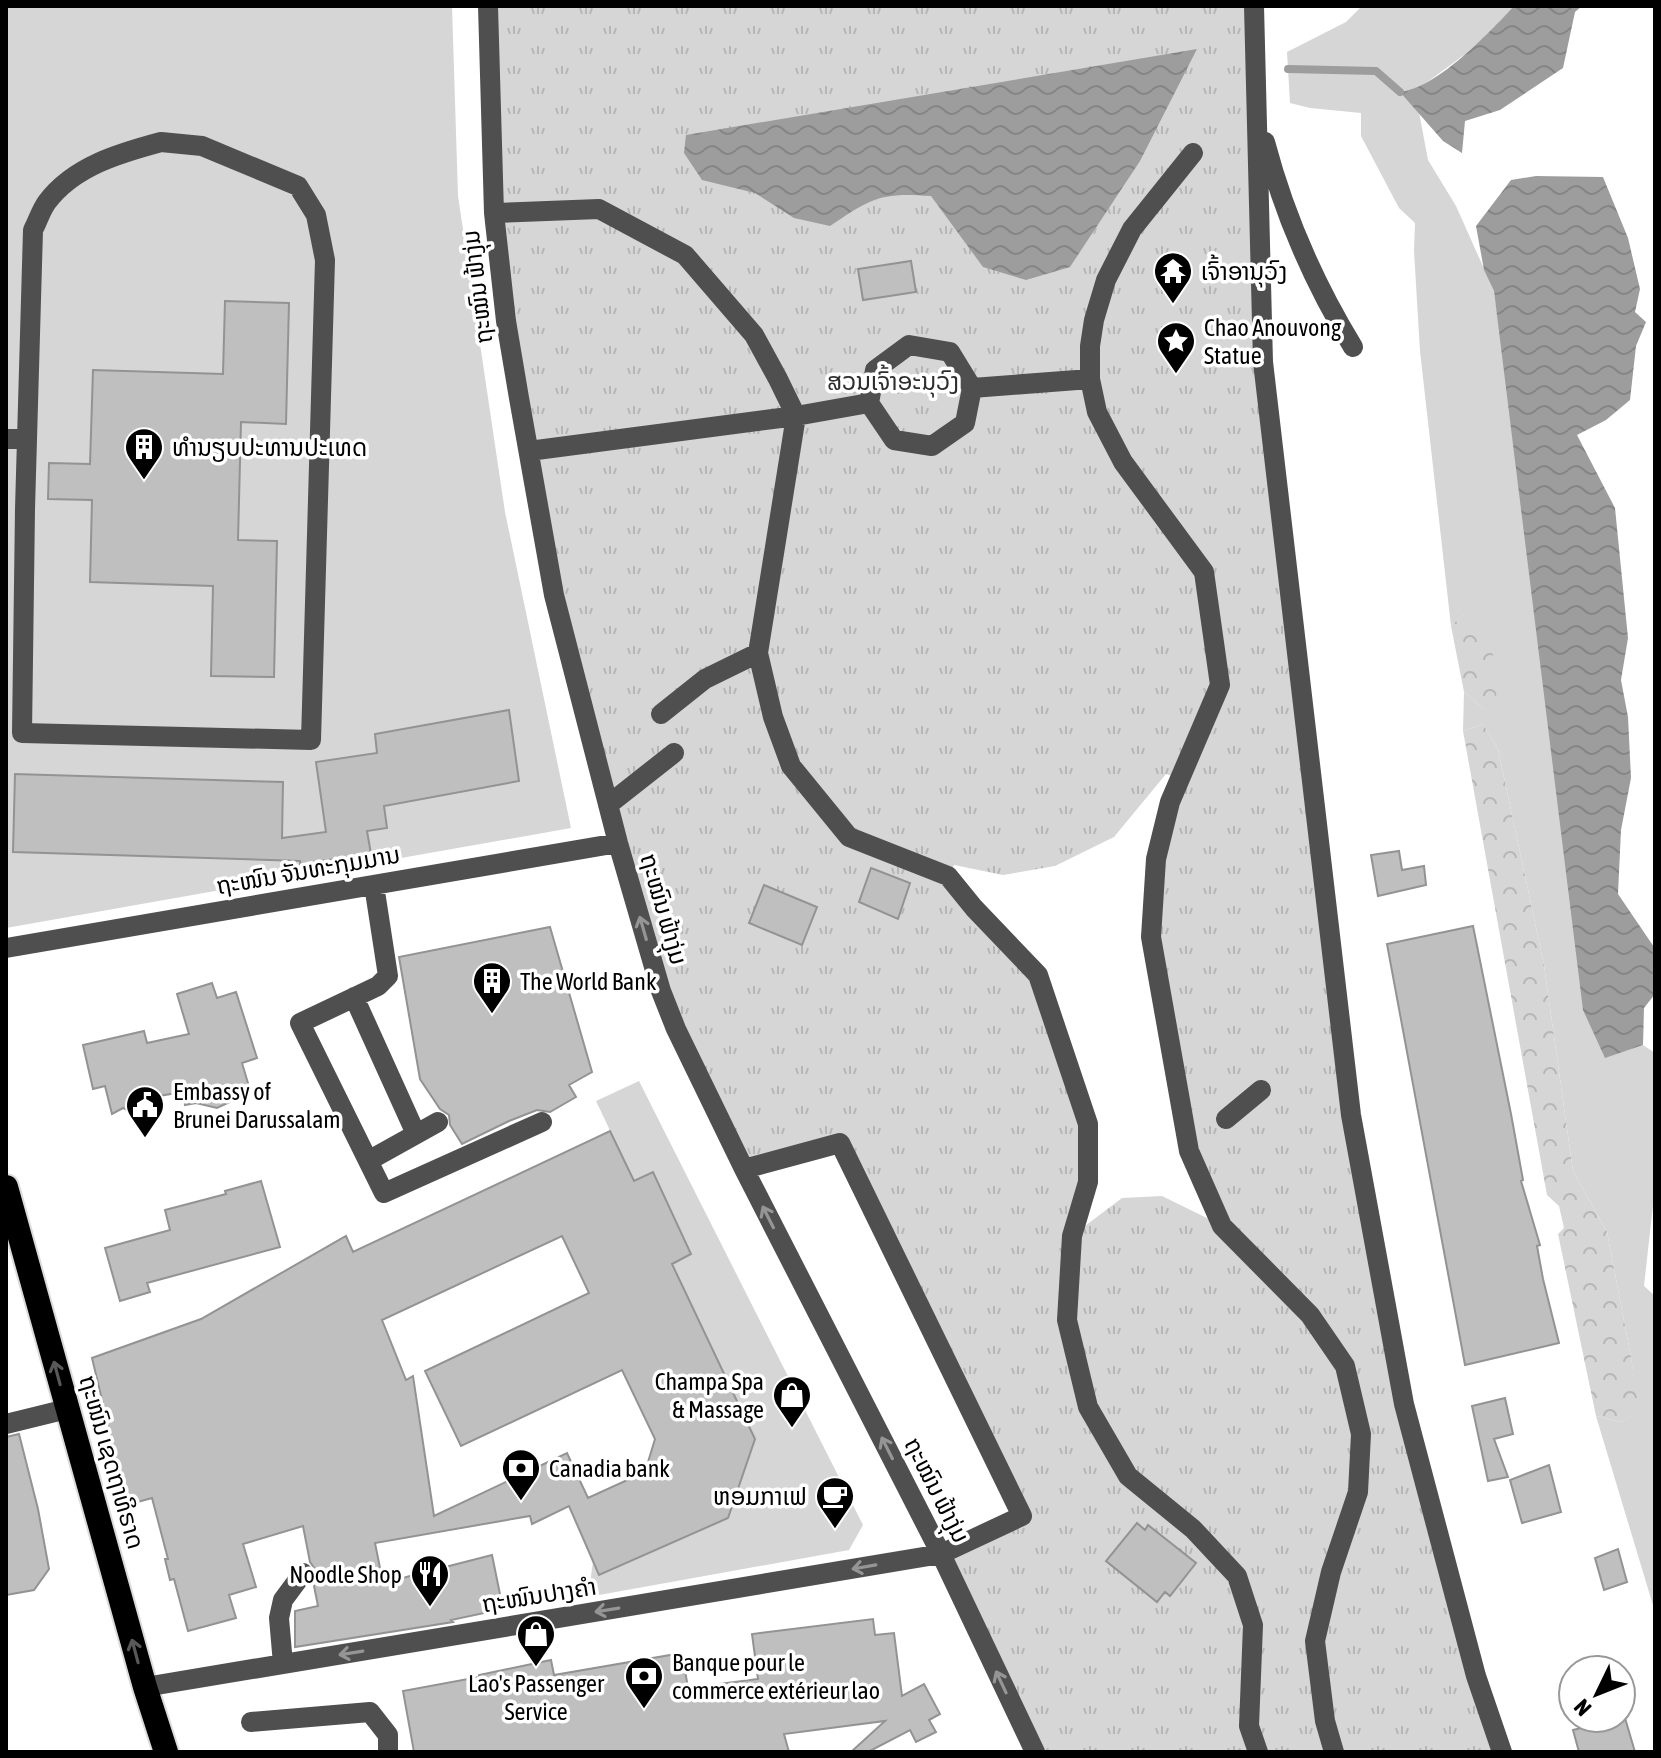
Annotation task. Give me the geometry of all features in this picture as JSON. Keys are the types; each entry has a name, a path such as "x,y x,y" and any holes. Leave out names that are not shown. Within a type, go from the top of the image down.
{"highway":[{"name":"ຖະໜົນ ເຊດຖາທິຣາດ","path":"6,1187 145,1687 166,1752"}],"street":[{"name":"ຖະໝົນ ຟ້າງຸ່ມ","path":"488,6 494,213 506,321 554,595 618,843 671,1016 744,1169 941,1554 1035,1752"},
{"path":"1254,6 1263,362 1351,1115 1404,1404 1476,1676 1502,1752"},
{"path":"1256,110 1279,195 1331,311 1353,347"},
{"path":"161,142 202,146 298,186 316,215 325,260 311,740 22,733 15,508 16,439 33,230 47,202 75,176 116,154 161,142"},
{"path":"1193,153 1132,229 1106,280 1094,320 1090,379 1097,412 1123,462 1204,572 1220,685 1170,802 1156,859 1151,937 1189,1151 1222,1226 1310,1315 1345,1366 1361,1434 1358,1492 1331,1572 1315,1641 1325,1721 1334,1752"},
{"path":"494,213 599,209 685,255 754,335 796,416 758,653 773,717 791,766 849,837 948,876 1038,975 1088,1124 1088,1182 1072,1236 1067,1320 1088,1407 1128,1476 1193,1529 1237,1576 1253,1625 1249,1726 1258,1752"},
{"path":"909,345 950,352 972,388 965,423 932,446 894,440 869,403 875,370 909,345"},
{"path":"972,388 1090,379"},
{"path":"529,451 796,416 869,403"},
{"path":"661,714 705,679 758,653"},
{"path":"608,805 674,753"},
{"name":"ຖະໜົນ ຈັນທະກຸມມານ","path":"6,948 618,843"},
{"path":"374,885 388,976 378,986 300,1023 384,1193 542,1122"},
{"path":"354,997 416,1134"},
{"path":"1226,1119 1261,1090"},
{"path":"368,1161 438,1122"},
{"name":"ຖະໜົນປາງຄໍາ","path":"145,1687 941,1554 1022,1516 840,1143 744,1169"},
{"path":"6,1424 67,1409"},
{"path":"283,1664 279,1618 283,1600 303,1573"},
{"path":"251,1722 370,1712 388,1735 388,1752"}],"green space":[{"path":"6,6 452,6 458,196 505,512 571,828 6,928"},
{"name":"ສວນເຈົ້າອະນຸວົງ","path":"488,6 1254,6 1263,362 1328,928 1404,1404 1502,1752 1035,1752 941,1554 1022,1516 841,1143 744,1169 676,1029 554,595 506,321","holes":["1166,774 1180,779 1151,937 1189,1151 1221,1225 1162,1196 1122,1198 1073,1235 1088,1124 1038,975 948,876 954,865 1003,875 1055,866 1114,837"]},
{"path":"1362,6 1514,6 1479,44 1415,91 1428,160 1456,206 1494,291 1605,1057 1643,1045 1655,1053 1655,1187 1644,1286 1655,1296 1655,1612 1596,1416 1621,1422 1638,1411 1607,1232 1573,1171 1544,965 1498,749 1483,724 1463,731 1464,692 1484,709 1464,615 1451,626 1420,351 1415,223 1399,208 1361,136 1361,113 1290,103 1287,52 1346,22"},
{"path":"1463,615 1481,634 1495,661 1496,698 1484,709 1464,692 1451,626"},
{"path":"1483,724 1498,749 1544,965 1573,1171 1607,1232 1639,1411 1621,1422 1596,1416 1558,1234 1564,1228 1559,1206 1547,1195 1463,731"},
{"path":"639,1081 863,1525 849,1550 588,1597 593,1562 599,1574 728,1518 755,1439 672,1264 691,1254 653,1173 634,1181 596,1101"}],"water":[{"path":"1514,6 1582,6 1575,12 1563,68 1500,110 1465,121 1462,153 1443,141 1400,92 1430,81 1446,70"},
{"path":"1197,49 1140,161 1070,267 1026,280 983,267 931,196 900,195 877,199 830,226 794,218 755,193 702,180 684,153 686,135"},
{"path":"1536,176 1603,177 1628,238 1640,289 1635,312 1646,322 1636,346 1630,400 1606,420 1577,435 1615,508 1628,638 1621,680 1628,717 1631,778 1621,830 1618,894 1654,947 1655,994 1644,1008 1643,1045 1605,1058 1583,1010 1494,291 1484,270 1476,226 1511,180"}],"building":[{"path":"911,261 916,292 863,300 858,269"},
{"name":"ທຳນຽບປະທານປະເທດ","path":"225,301 289,303 286,424 241,422 238,540 277,541 274,677 211,676 213,586 90,582 92,500 48,499 49,463 90,464 93,370 223,374"},
{"path":"509,710 519,781 384,806 387,828 367,831 371,854 300,864 300,861 13,852 15,774 283,782 282,838 326,832 316,762 377,753 375,734"},
{"path":"1399,851 1402,870 1424,866 1426,885 1378,896 1371,855"},
{"path":"871,868 910,883 898,919 859,902"},
{"path":"764,885 817,907 802,945 749,923"},
{"path":"1473,926 1511,1114 1521,1181 1540,1245 1537,1246 1543,1279 1559,1343 1465,1365 1387,944"},
{"name":"The World Bank","path":"550,927 592,1072 569,1085 576,1097 550,1112 537,1110 462,1144 450,1125 449,1115 440,1109 420,1079 399,957"},
{"path":"212,983 217,998 236,992 257,1058 242,1063 250,1090 237,1094 230,1102 217,1108 196,1103 185,1105 183,1092 147,1098 143,1110 132,1113 123,1108 112,1114 105,1086 93,1089 83,1045 144,1031 147,1043 189,1034 177,994"},
{"path":"610,1131 634,1181 653,1172 691,1254 672,1264 755,1439 728,1518 599,1575 569,1506 532,1524 530,1516 375,1543 383,1583 492,1555 503,1609 451,1620 453,1622 295,1647 295,1611 318,1606 313,1581 315,1569 310,1562 303,1526 243,1544 256,1587 229,1595 236,1618 188,1631 174,1579 170,1580 165,1559 168,1559 152,1498 127,1505 92,1358 201,1319 346,1236 353,1252","holes":["562,1236 589,1293 425,1371 461,1446 622,1370 655,1439 645,1472 588,1498 567,1453 434,1516 413,1376 406,1380 382,1320"]},
{"path":"261,1181 280,1247 147,1283 150,1292 120,1301 105,1248 170,1230 165,1210"},
{"path":"1505,1398 1513,1434 1494,1439 1508,1477 1488,1481 1472,1406"},
{"path":"19,1434 49,1569 34,1590 6,1595 6,1437"},
{"path":"1549,1465 1561,1512 1522,1523 1510,1480"},
{"path":"1137,1523 1145,1530 1148,1525 1196,1563 1170,1596 1165,1592 1157,1602 1106,1561"},
{"path":"1618,1549 1627,1582 1604,1590 1595,1558"},
{"path":"873,1619 875,1635 894,1633 902,1696 924,1684 940,1714 929,1720 936,1732 916,1742 910,1730 868,1752 851,1752 885,1721 784,1734 789,1752 414,1752 403,1691 551,1660 554,1675 682,1653 688,1688 758,1679 752,1634"},
{"path":"1574,1734 1630,1734 1635,1752 1579,1752"}],"waterway":[{"path":"1288,69 1376,71 1400,92"}],"place":[{"name":"ເຈົ້າອານຸວົງ","path":"1173,305"},
{"name":"Chao Anouvong Statue","path":"1176,375"},
{"name":"ທຳນຽບປະທານປະເທດ","path":"144,481"},
{"name":"The World Bank","path":"492,1015"},
{"name":"Embassy of Brunei Darussalam","path":"145,1139"},
{"name":"Champa Spa & Massage","path":"792,1429"},
{"name":"Canadia bank","path":"521,1502"},
{"name":"ຫອມກາເຟ","path":"835,1530"},
{"name":"Noodle Shop","path":"430,1608"},
{"name":"Lao's Passenger Service","path":"536,1668"},
{"name":"Banque pour le commerce extérieur lao","path":"644,1710"}]}
